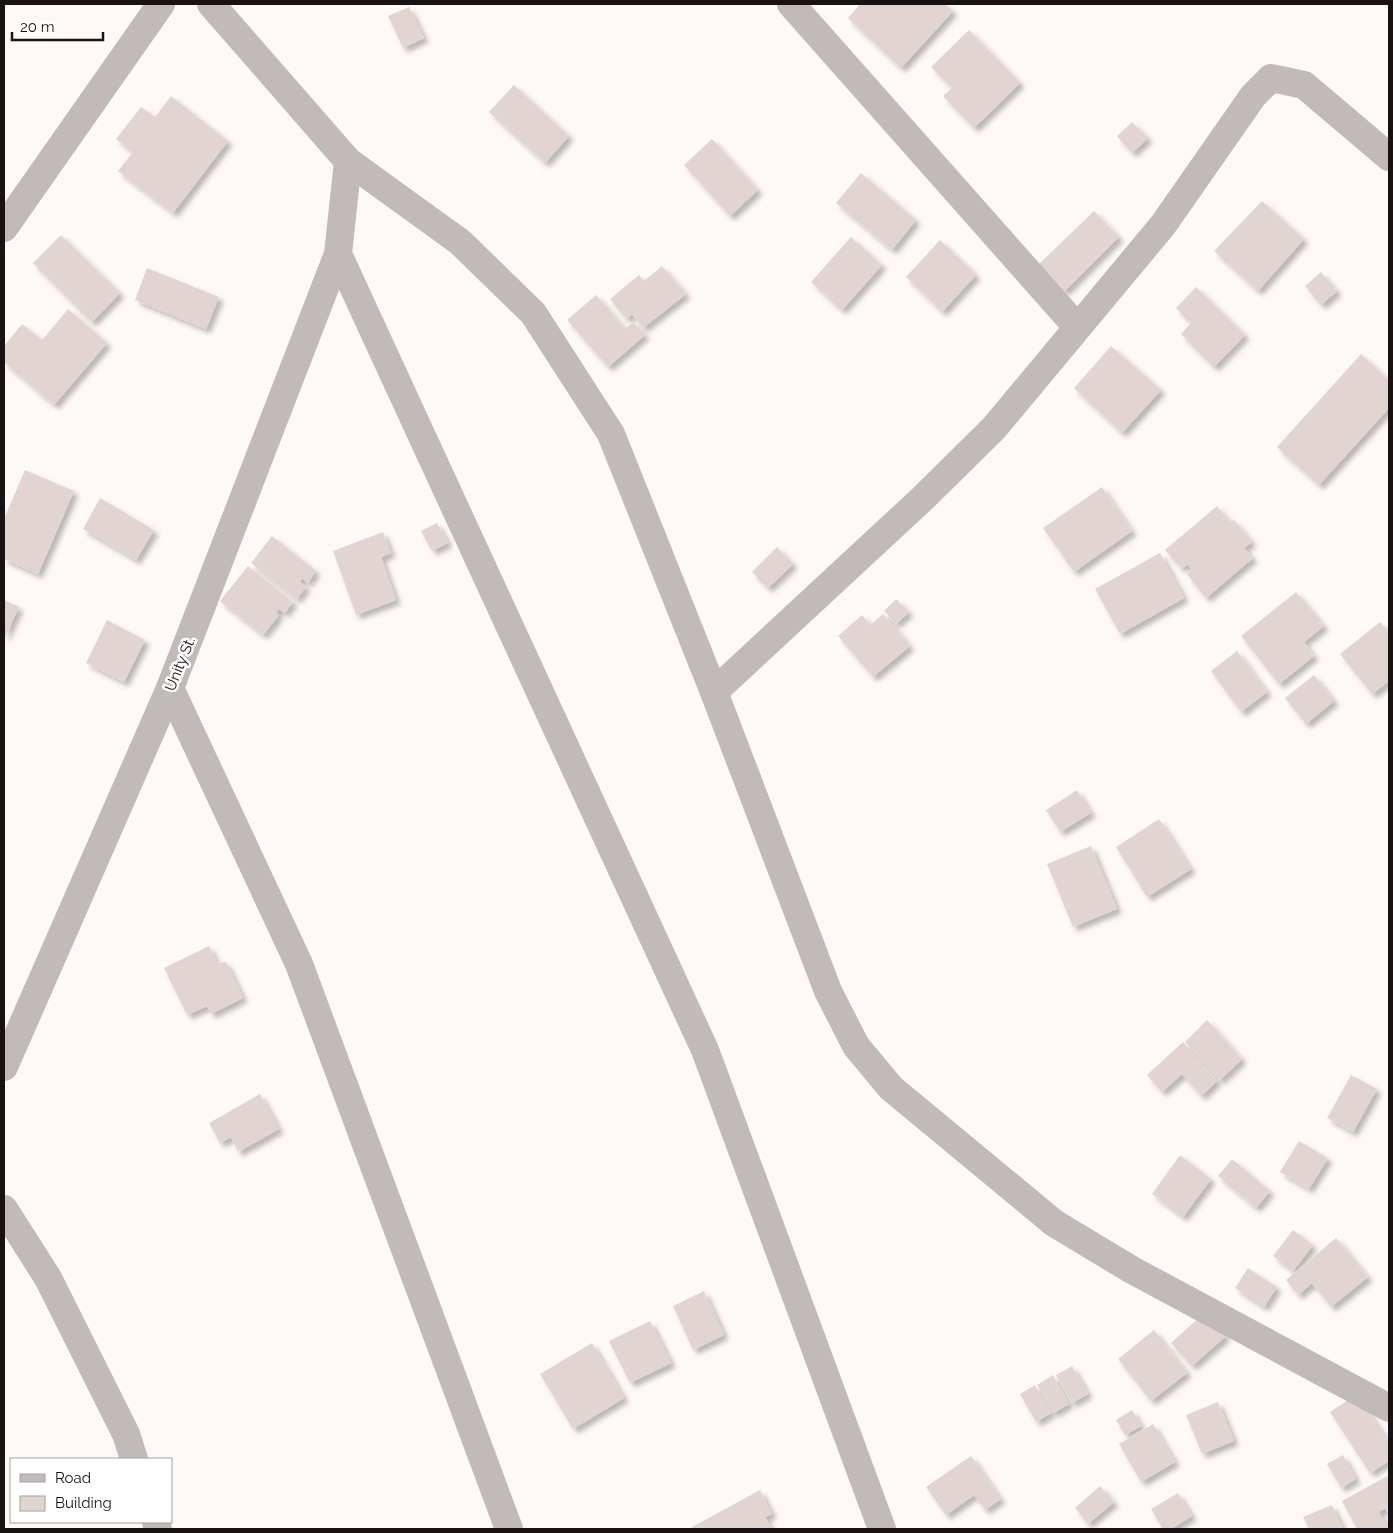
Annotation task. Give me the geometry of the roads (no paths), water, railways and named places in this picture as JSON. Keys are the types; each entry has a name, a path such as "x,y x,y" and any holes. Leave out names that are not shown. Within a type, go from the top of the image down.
{"street":[{"path":"4,228 161,4"},
{"path":"211,4 348,161 460,242 534,312 611,434 714,692 828,991 856,1046 891,1088 1054,1222 1132,1270 1389,1408"},
{"path":"791,4 1077,327"},
{"path":"714,692 922,499 994,428 1163,225 1252,96 1271,78 1304,85 1389,157"},
{"name":"Unity St.","path":"4,1067 170,688 338,254 348,161"},
{"path":"338,254 705,1050 882,1529"},
{"path":"170,688 299,964 509,1529"},
{"path":"4,1209 48,1278 126,1434 134,1458"}]}
